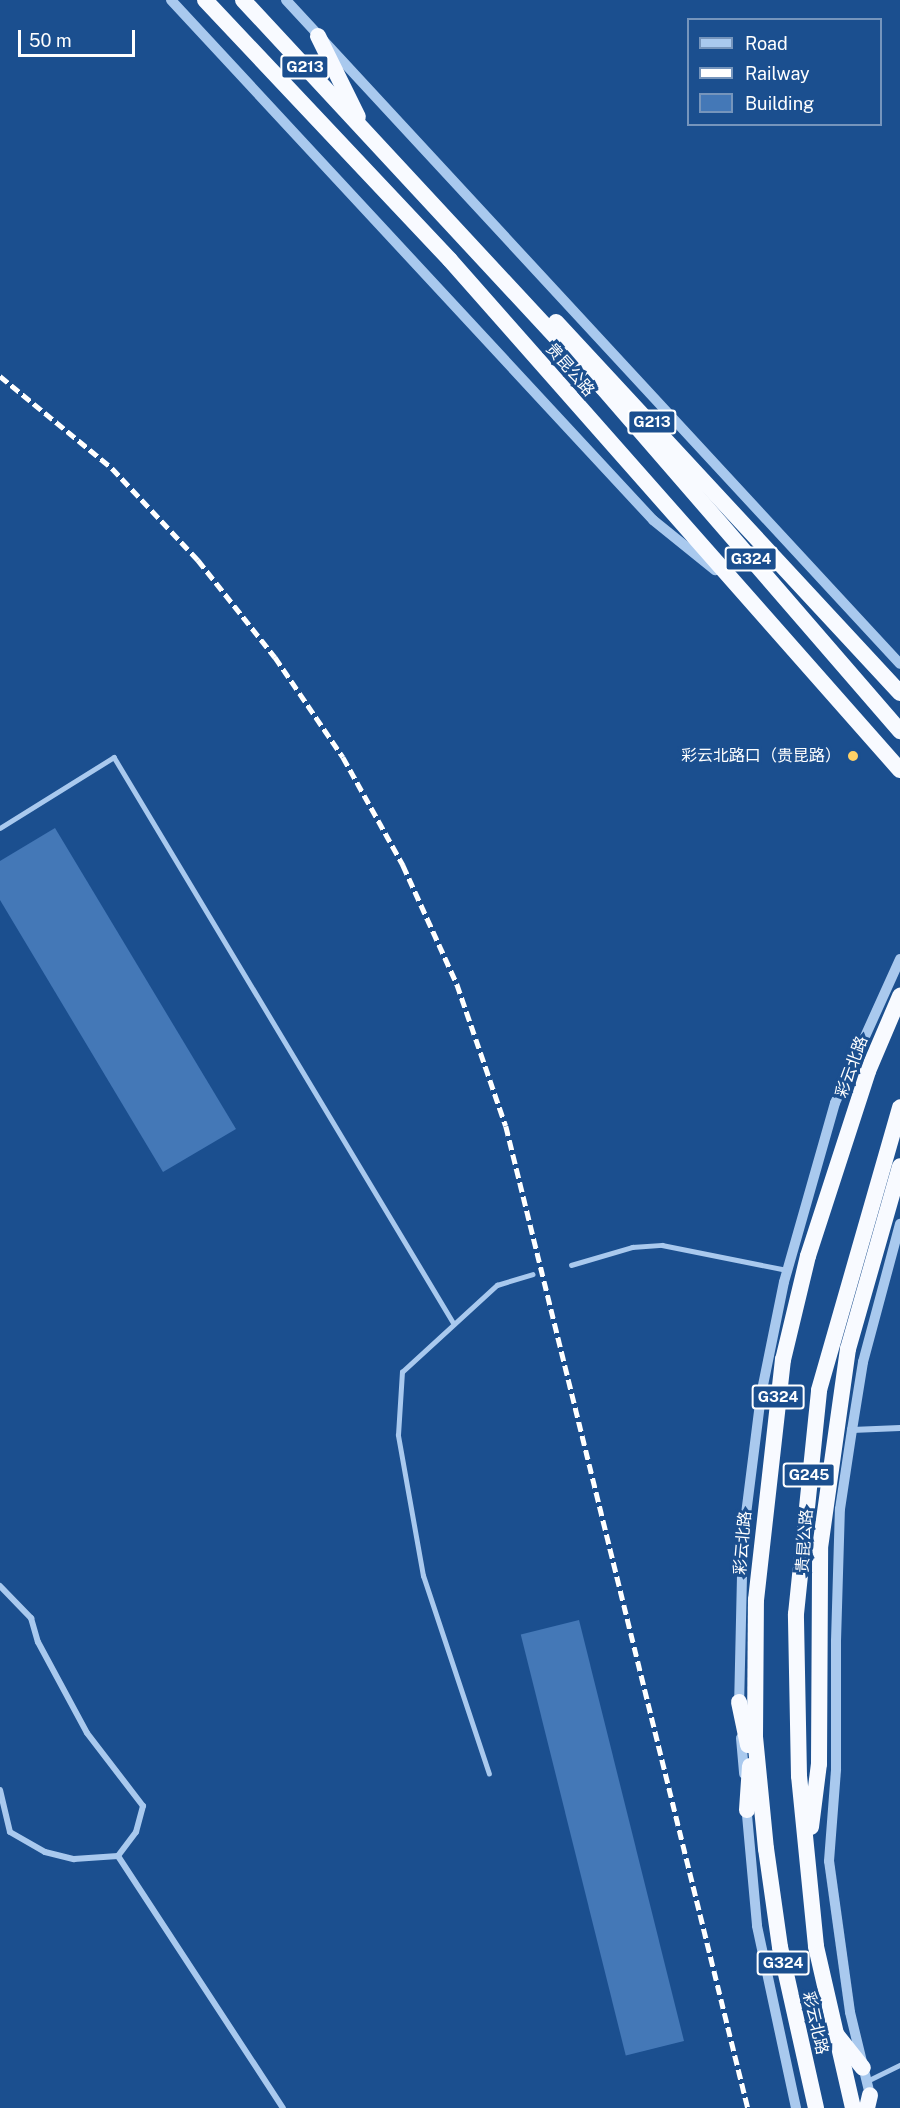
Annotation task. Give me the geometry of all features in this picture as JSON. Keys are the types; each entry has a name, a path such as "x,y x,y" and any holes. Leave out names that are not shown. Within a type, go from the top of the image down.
{"highway":[{"name":"贵昆公路","path":"205,0 450,260 734,585 899,769"},
{"name":"贵昆公路","path":"243,0 603,388 900,730"},
{"path":"318,36 366,134"},
{"name":"G213","path":"393,163 596,361 900,693"},
{"name":"彩云北路","path":"816,2108 780,1947 763,1816 756,1705 756,1599 783,1360 808,1256 868,1071 900,996"},
{"name":"彩云北路","path":"853,2108 832,2030 816,1946 799,1776 796,1614 819,1390 900,1107"},
{"name":"贵昆公路","path":"808,1854 819,1764 820,1548 848,1349 900,1166"},
{"path":"739,1702 763,1816"},
{"path":"747,1810 756,1705"},
{"path":"832,2030 868,2092"}],"street":[{"path":"171,0 653,520 734,585"},
{"path":"286,0 900,664"},
{"path":"796,2108 757,1926 739,1702 743,1538 761,1395 787,1270 836,1103 900,959"},
{"path":"868,2092 829,1861 836,1769 840,1509 863,1362 900,1224"},
{"path":"852,1430 900,1428"},
{"path":"0,1586 31,1618 87,1733 143,1806 136,1832 118,1856 74,1859 45,1852 10,1832 0,1790"},
{"path":"118,1856 283,2108"}],"lane":[{"path":"0,828 114,757 453,1322"},
{"path":"571,1265 632,1246 662,1245 787,1270"},
{"path":"489,1774 423,1576 398,1435 402,1372 453,1322 497,1285 532,1274"},
{"path":"868,2092 900,2066"}],"building":[{"path":"55,828 236,1129 163,1172 0,900 0,861"},
{"path":"579,1620 684,2041 626,2056 521,1635"}],"railway":[{"path":"0,376 112,468 198,560 275,657 343,757 403,865 457,984 506,1126 748,2108"}],"place":[{"name":"彩云北路口（贵昆路）","path":"853,756"}]}
